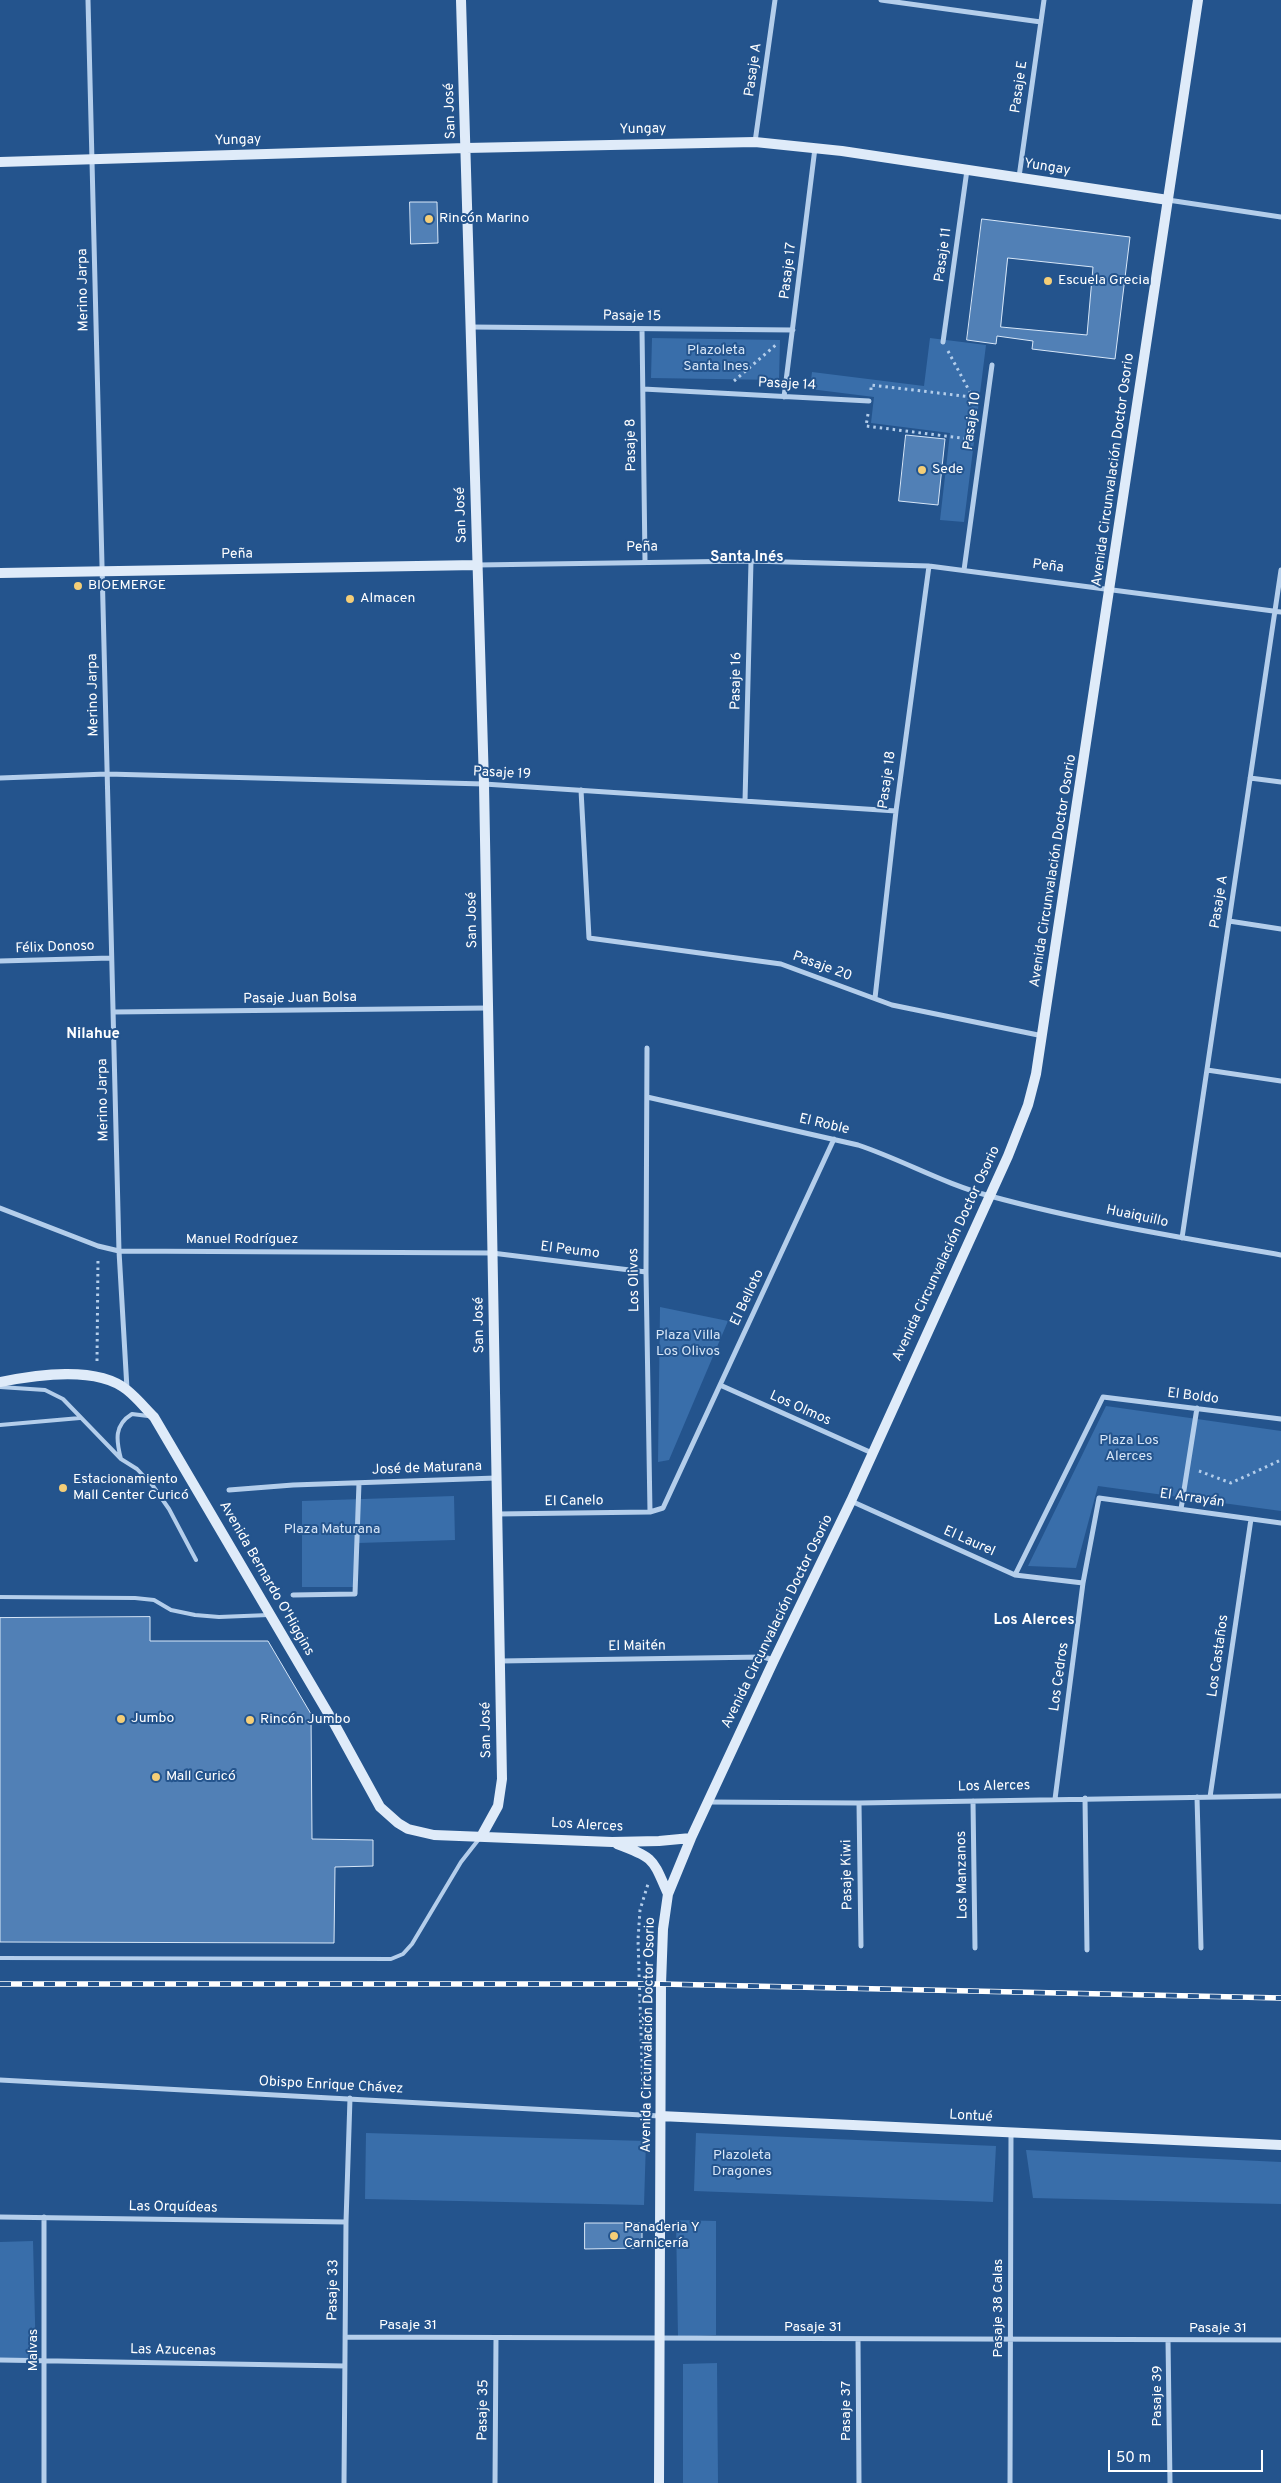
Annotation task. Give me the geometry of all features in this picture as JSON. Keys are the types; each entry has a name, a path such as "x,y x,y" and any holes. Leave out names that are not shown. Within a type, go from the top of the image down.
{"street":[{"name":"Merino Jarpa","path":"88,0 119,1251 127,1389"},
{"name":"San José","path":"461,0 484,784 502,1779 498,1806 482,1836"},
{"name":"Pasaje A","path":"755,142 775,0"},
{"path":"881,0 1041,22"},
{"path":"933,7 934,0"},
{"name":"Pasaje E","path":"1019,178 1044,0"},
{"name":"Avenida Circunvalación Doctor Osorio","path":"659,2483 660,2116 663,1929 668,1894 691,1838 851,1501 1008,1156 1028,1105 1043,1036 1198,0"},
{"name":"Yungay","path":"0,162 466,148 755,142 815,147 1281,217"},
{"name":"Pasaje 17","path":"784,397 815,147"},
{"name":"Pasaje 11","path":"943,342 968,170"},
{"name":"Pasaje 15","path":"470,327 793,330"},
{"name":"Pasaje 8","path":"642,328 645,562"},
{"name":"Pasaje 10","path":"964,570 992,365"},
{"name":"Pasaje 14","path":"642,389 869,401"},
{"name":"Peña","path":"0,573 751,561 929,566 1278,612"},
{"name":"Pasaje 16","path":"745,801 751,561"},
{"name":"Pasaje 18","path":"875,998 896,811 929,566"},
{"name":"Pasaje A","path":"1182,1238 1250,778 1278,612 1281,570"},
{"name":"Pasaje 19","path":"0,778 107,774 484,784 896,811"},
{"path":"1250,778 1281,782"},
{"name":"Pasaje 20","path":"581,790 589,938 761,960 804,972 892,1005 1043,1036"},
{"path":"1229,921 1281,929"},
{"name":"Félix Donoso","path":"0,961 111,958"},
{"name":"Pasaje Juan Bolsa","path":"113,1012 488,1008"},
{"name":"Los Olivos","path":"647,1048 646,1272 650,1512"},
{"path":"1207,1070 1281,1081"},
{"name":"El Roble","path":"647,1097 834,1139 884,1153 927,1174 989,1196"},
{"name":"El Belloto","path":"650,1512 663,1508 834,1139"},
{"name":"Huaiquillo","path":"989,1196 1182,1238 1281,1256"},
{"name":"Manuel Rodríguez","path":"0,1208 98,1246 119,1251 492,1253"},
{"name":"El Peumo","path":"492,1253 646,1272"},
{"name":"Avenida Bernardo O'Higgins","path":"0,1382 56,1374 96,1377 114,1382 127,1389 154,1418 335,1725 372,1795 388,1816 418,1832 434,1835 482,1836"},
{"name":"Los Olmos","path":"720,1385 872,1453"},
{"name":"El Boldo","path":"1015,1575 1102,1396 1281,1419"},
{"path":"1181,1508 1197,1408"},
{"name":"José de Maturana","path":"229,1490 293,1485 496,1478"},
{"name":"José de Maturana","path":"293,1595 355,1594 359,1483"},
{"name":"El Arrayán","path":"1099,1498 1281,1523"},
{"name":"Los Cedros","path":"1055,1800 1084,1583 1099,1498"},
{"name":"El Laurel","path":"851,1501 1015,1575 1084,1583"},
{"name":"El Canelo","path":"497,1514 650,1512"},
{"name":"Los Castaños","path":"1210,1797 1250,1519"},
{"name":"El Maitén","path":"500,1660 763,1657 774,1660"},
{"name":"Los Alerces","path":"708,1802 859,1803 1281,1796"},
{"path":"1085,1798 1087,1950"},
{"path":"1197,1798 1201,1948"},
{"name":"Los Manzanos","path":"973,1801 975,1948"},
{"name":"Pasaje Kiwi","path":"859,1803 861,1946"},
{"name":"Los Alerces","path":"482,1836 612,1842 691,1838"},
{"path":"612,1842 643,1853 653,1861 668,1894"},
{"name":"Obispo Enrique Chávez","path":"0,2080 660,2116"},
{"name":"Pasaje 33","path":"344,2483 346,2222 350,2098"},
{"name":"Lontué","path":"660,2116 1281,2145"},
{"name":"Pasaje 38 Calas","path":"1010,2483 1011,2132"},
{"name":"Las Orquídeas","path":"0,2217 346,2222"},
{"name":"Malvas","path":"44,2217 44,2483"},
{"name":"Pasaje 31","path":"345,2337 1281,2340"},
{"name":"Pasaje 35","path":"495,2483 496,2338"},
{"name":"Pasaje 37","path":"858,2339 859,2483"},
{"name":"Pasaje 39","path":"1168,2340 1170,2483"},
{"name":"Las Azucenas","path":"0,2360 45,2359 345,2366"}],"lane":[{"path":"0,1387 35,1388 53,1392 121,1459 137,1469 153,1486 169,1509 196,1560"},
{"path":"121,1459 117,1434 119,1426 125,1418 132,1414 154,1418"},
{"path":"0,1425 80,1418"},
{"path":"0,1597 135,1598 154,1600 171,1610 195,1615 219,1617 271,1615"},
{"path":"0,1958 390,1959 403,1954 412,1944 461,1862 482,1836"}],"path":[{"path":"721,393 793,330"},
{"path":"943,342 985,418"},
{"path":"972,397 871,385 866,426 982,440"},
{"path":"96,1377 98,1246"},
{"path":"1189,1467 1231,1482 1281,1460"},
{"path":"644,2115 638,1940 640,1910 646,1888 656,1868"}],"green space":[{"name":"Plazoleta Santa Ines","path":"652,338 780,340 779,380 651,378"},
{"path":"930,338 986,345 964,522 940,520 950,433 871,423 874,397 810,389 812,372 924,386"},
{"name":"Plaza Villa Los Olivos","path":"660,1307 728,1321 669,1460 658,1462"},
{"name":"Plaza Los Alerces","path":"1106,1406 1281,1431 1281,1511 1098,1486 1076,1568 1028,1566"},
{"name":"Plaza Maturana","path":"454,1496 455,1540 358,1543 357,1587 302,1587 302,1501"},
{"path":"366,2133 646,2141 644,2205 365,2199"},
{"name":"Plazoleta Dragones","path":"696,2133 996,2146 993,2202 694,2191"},
{"path":"1026,2150 1281,2162 1281,2204 1033,2198"},
{"path":"676,2220 716,2221 716,2335 678,2337"},
{"path":"33,2241 36,2361 0,2362 0,2242"},
{"path":"717,2363 718,2483 683,2483 683,2364"}],"building":[{"path":"410,202 437,202 438,243 411,244"},
{"path":"982,219 1130,237 1115,359 1032,349 1033,341 997,336 996,344 967,340","holes":["1008,258 1093,267 1087,335 1001,327"]},
{"name":"Sede","path":"906,435 945,439 938,505 899,501"},
{"name":"Mall Curicó","path":"150,1617 150,1641 268,1641 311,1714 312,1839 373,1840 373,1866 335,1867 334,1943 0,1942 0,1618"},
{"name":"Panaderia Y Carnicería","path":"585,2223 642,2223 642,2248 585,2249"}],"railway":[{"path":"0,1984 661,1984 1281,1998"}],"place":[{"name":"Rincón Marino","path":"429,219"},
{"name":"Escuela Grecia","path":"1048,281"},
{"name":"Sede","path":"922,470"},
{"name":"BIOEMERGE","path":"78,586"},
{"name":"Almacen","path":"350,599"},
{"name":"Estacionamiento Mall Center Curicó","path":"63,1488"},
{"name":"Jumbo","path":"121,1719"},
{"name":"Rincón Jumbo","path":"250,1720"},
{"name":"Mall Curicó","path":"156,1777"},
{"name":"Panaderia Y Carnicería","path":"614,2236"}],"district":[{"name":"Santa Inés","path":"747,558"},
{"name":"Nilahue","path":"93,1035"},
{"name":"Los Alerces","path":"1034,1621"}]}
